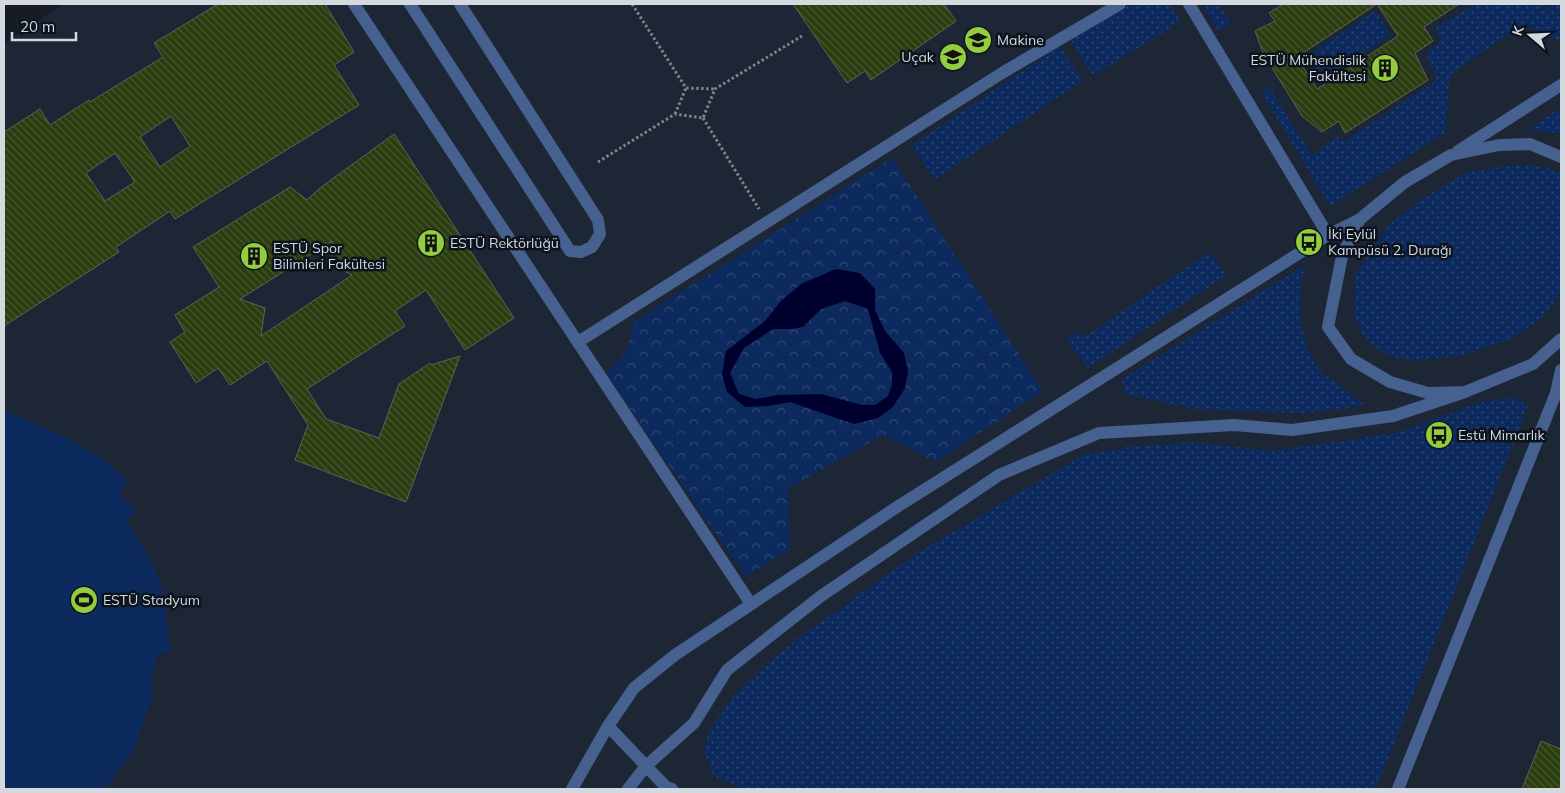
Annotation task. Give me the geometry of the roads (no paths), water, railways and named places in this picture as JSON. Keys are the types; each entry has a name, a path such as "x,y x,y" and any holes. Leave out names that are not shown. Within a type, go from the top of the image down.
{"street":[{"path":"354,4 752,604"},
{"path":"410,4 570,251 582,252 592,246 600,234 598,220 460,4"},
{"path":"578,342 1002,73 1120,4"},
{"path":"1189,4 1328,235"},
{"path":"572,789 608,726 634,688 675,655 900,505 1328,235 1360,219 1405,182 1561,85"},
{"path":"1451,155 1499,145 1530,144 1561,157"},
{"path":"1360,219 1342,256 1328,327 1351,360 1390,382 1428,393 1465,392"},
{"path":"628,789 646,766 694,723 727,670 821,596 1000,475 1099,433 1234,425 1292,430 1393,416 1465,392 1533,364 1561,339"},
{"path":"1398,789 1559,394 1561,370"},
{"path":"608,726 666,787 672,789"}],"place":[{"name":"Makine","path":"978,40"},
{"name":"Uçak","path":"953,57"},
{"name":"ESTÜ Mühendislik Fakültesi","path":"1385,68"},
{"name":"İki Eylül Kampüsü 2. Durağı","path":"1309,242"},
{"name":"ESTÜ Rektörlüğü","path":"431,243"},
{"name":"ESTÜ Spor Bilimleri Fakültesi","path":"254,256"},
{"name":"Estü Mimarlık","path":"1439,435"},
{"name":"ESTÜ Stadyum","path":"84,600"}]}
